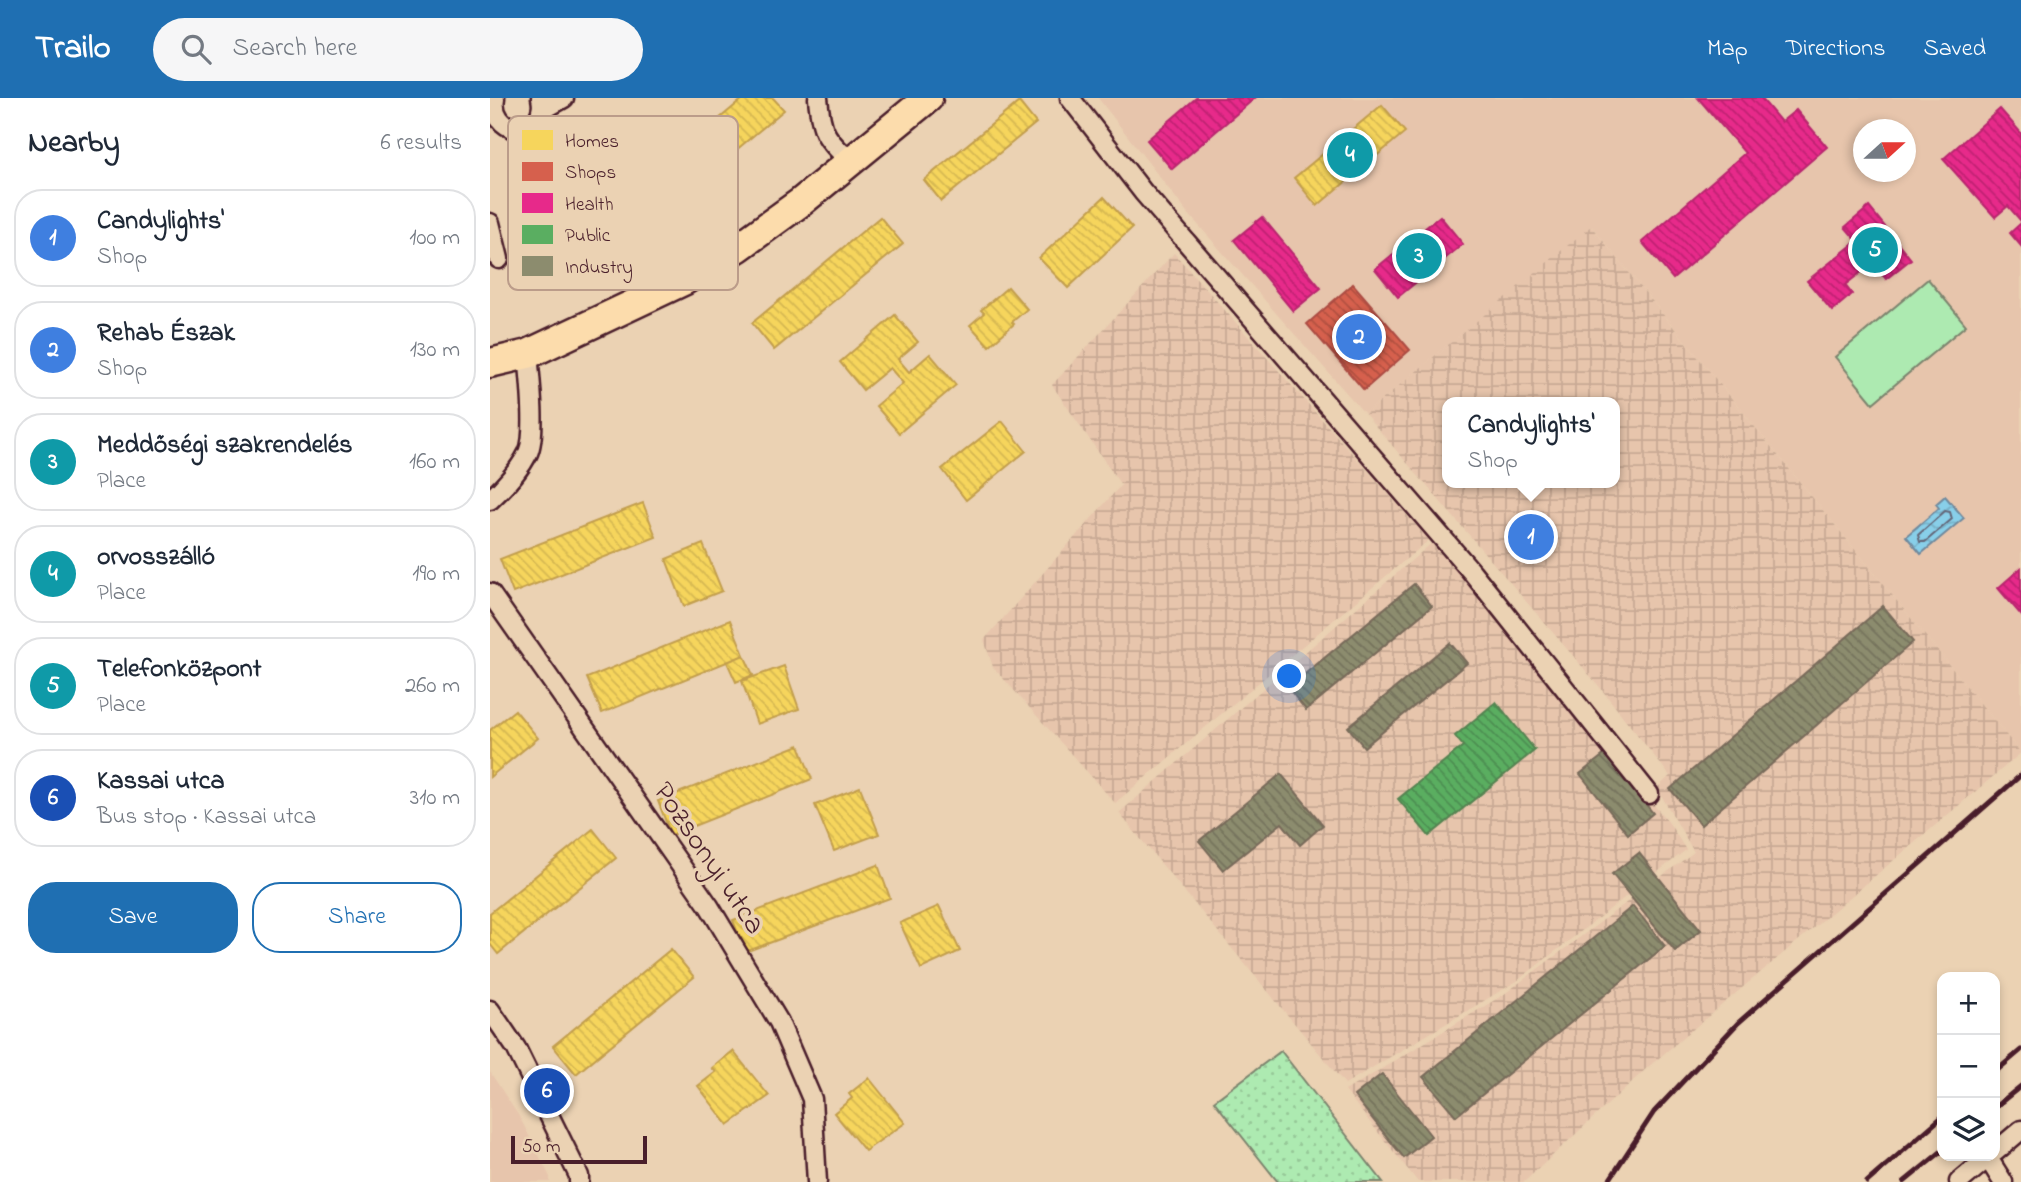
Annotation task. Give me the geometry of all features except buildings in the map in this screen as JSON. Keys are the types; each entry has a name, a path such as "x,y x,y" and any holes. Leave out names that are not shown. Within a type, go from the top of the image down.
{"main road":[{"path":"738,248 800,202 928,98"},
{"path":"490,363 527,354 664,290"}],"street":[{"path":"541,104 564,98"},
{"path":"818,98 820,120 829,142 850,161"},
{"path":"1070,98 1143,192 1472,572 1650,794"},
{"path":"494,111 502,123 508,126"},
{"path":"490,223 499,259"},
{"path":"490,500 505,485 529,451 533,400 527,354"},
{"name":"Pozsonyi utca","path":"490,593 709,905 779,1022 812,1099 817,1182"},
{"path":"490,1010 516,1048 579,1176 579,1182"},
{"path":"2000,1148 2021,1130"},
{"path":"1959,1182 1984,1161"},
{"path":"1994,1161 2003,1182"}],"shaded area":[{"path":"1098,98 2021,98 2021,753 1592,227 1365,414 1186,211"},
{"path":"1591,226 2021,753 1647,1068 1524,1182 1418,1182 1345,1091 1503,995 1694,852 1657,788 1670,776 1598,685 1365,414"},
{"path":"1174,253 1429,540 1115,803 993,667 984,640 1121,485 1052,385"},
{"path":"1433,542 1669,823 1686,850 1517,981 1345,1084 1119,813"},
{"path":"490,1072 520,1118 550,1177 550,1182 490,1182"}],"green space":[{"path":"1928,279 1966,325 1873,403 1835,357"},
{"path":"1281,1051 1383,1182 1278,1182 1214,1101"}],"water":[{"path":"1945,496 1964,518 1921,554 1906,536 1939,508 1936,504"}],"railway":[{"path":"1608,1182 1654,1112 1738,1023 2021,775"},
{"path":"2000,1068 2021,1050"},
{"path":"2000,1103 2021,1086"},
{"path":"1867,1182 1937,1121"},
{"path":"1904,1182 1937,1155"}],"place":[{"name":"orvosszálló","path":"1350,155"},
{"name":"Telefonközpont","path":"1875,250"},
{"name":"Meddőségi szakrendelés","path":"1419,256"},
{"name":"Rehab Észak","path":"1359,337"},
{"name":"Candylights'","path":"1531,537"},
{"name":"Kassai utca","path":"547,1091"}]}
